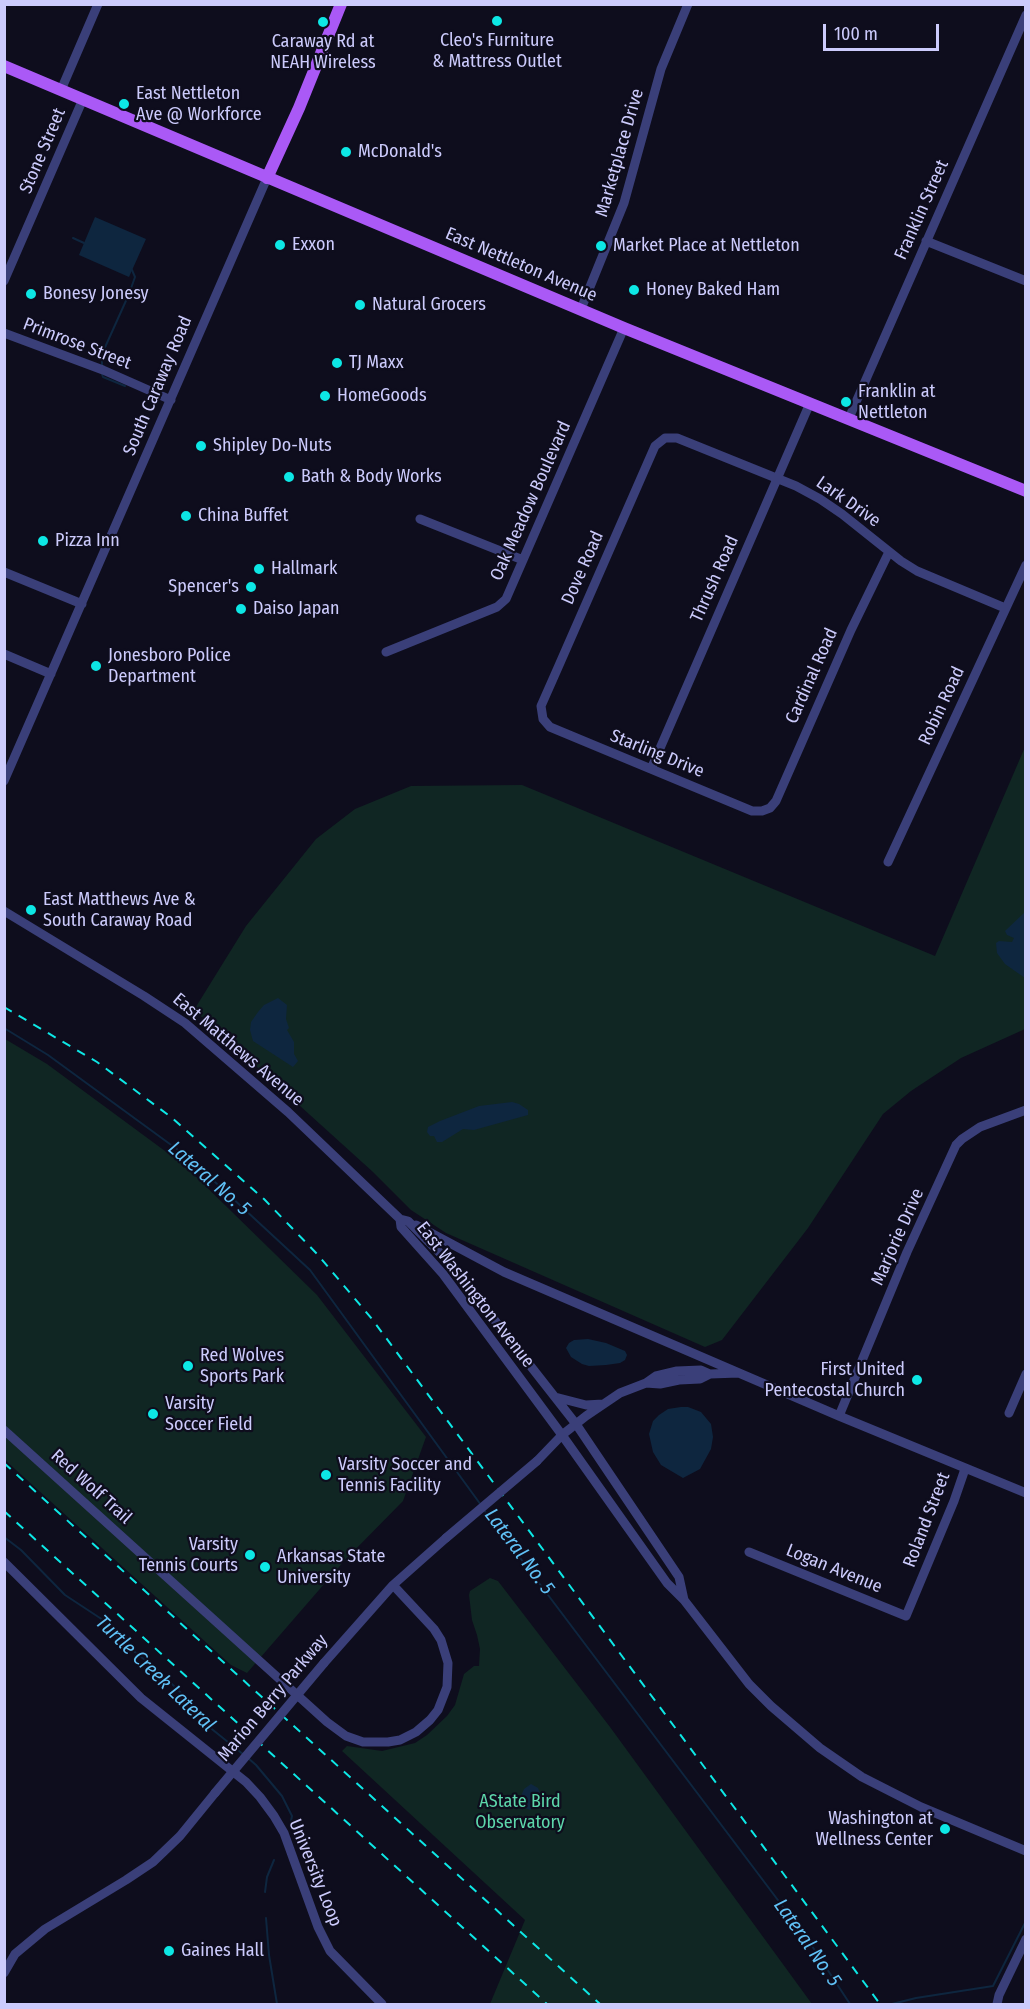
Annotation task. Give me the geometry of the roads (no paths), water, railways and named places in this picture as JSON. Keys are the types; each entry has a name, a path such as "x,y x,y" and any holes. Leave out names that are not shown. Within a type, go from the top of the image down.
{"main road":[{"name":"South Caraway Road","path":"267,178 299,108 341,4"},
{"name":"East Nettleton Avenue","path":"4,66 624,328 1026,490"}],"street":[{"name":"Stone Street","path":"61,90 98,4"},
{"name":"Marketplace Drive","path":"581,309 624,203 661,69 688,4"},
{"name":"Franklin Street","path":"849,418 1026,15"},
{"name":"Stone Street","path":"4,281 83,99"},
{"name":"South Caraway Road","path":"4,781 267,178"},
{"path":"926,241 1026,281"},
{"name":"Oak Meadow Boulevard","path":"386,652 497,607 506,599 624,328"},
{"name":"Primrose Street","path":"4,333 103,370 171,400"},
{"name":"Thrush Road","path":"651,769 810,403"},
{"name":"Lark Drive","path":"665,438 677,438 820,499 917,571 1005,608"},
{"name":"Dove Road","path":"542,717 541,706 655,446 665,438"},
{"path":"420,519 523,560"},
{"name":"Cardinal Road","path":"765,810 776,801 851,630 889,552"},
{"name":"Robin Road","path":"888,862 1026,565"},
{"path":"4,572 82,604"},
{"path":"4,654 51,674"},
{"name":"Starling Drive","path":"542,717 550,727 752,811 765,810"},
{"name":"East Matthews Avenue","path":"4,911 185,1023 288,1112 404,1220"},
{"name":"Marjorie Drive","path":"839,1416 907,1252 956,1145 980,1127 1026,1110"},
{"path":"404,1220 504,1272 839,1416 1026,1493"},
{"name":"East Washington Avenue","path":"684,1600 679,1577 576,1424 449,1262 404,1220 401,1227 443,1274 562,1435 666,1583 684,1600 749,1684 820,1748 862,1777 886,1790 1026,1851"},
{"path":"562,1435 620,1393 646,1383 656,1376 677,1371 701,1370 710,1374 741,1373"},
{"path":"1009,1413 1026,1374"},
{"path":"553,1396 586,1405 603,1404"},
{"name":"Red Wolf Trail","path":"4,1430 327,1722 341,1733 362,1741 388,1742 400,1740 416,1732 441,1705 447,1687 448,1663 441,1640 434,1629 393,1586"},
{"name":"Marion Berry Parkway","path":"4,1973 15,1954 45,1929 153,1862 180,1836 324,1663 393,1586 537,1461 562,1435"},
{"name":"Roland Street","path":"906,1616 965,1469"},
{"name":"Logan Avenue","path":"749,1552 906,1616"},
{"name":"University Loop","path":"4,1562 141,1698 246,1782 260,1797 284,1833 309,1905 330,1951 382,2004"},
{"path":"997,2004 999,1995 1026,1939"}],"water":[{"path":"95,217 146,239 129,277 79,255"},
{"path":"1025,912 1025,978 1005,964 997,953 996,943 999,941 1012,942 1014,938 1007,935 1005,931"},
{"path":"278,998 287,1005 286,1019 289,1028 287,1030 294,1042 294,1054 298,1061 293,1067 253,1041 250,1030 251,1022 264,1005"},
{"path":"512,1102 528,1110 528,1115 474,1130 463,1129 442,1142 437,1142 434,1136 430,1136 427,1132 428,1127 440,1121 479,1106"},
{"path":"588,1339 625,1351 627,1355 625,1360 620,1363 589,1366 571,1357 566,1348 569,1343 574,1340"},
{"path":"681,1407 701,1412 711,1424 713,1437 711,1449 700,1469 683,1478 661,1465 653,1452 649,1434 653,1421 659,1415 668,1409"},
{"path":"531,1784 538,1788 540,1793 538,1803 530,1810 518,1803 524,1789"}],"waterway":[{"path":"73,238 84,243"},
{"path":"102,367 102,354 135,277 132,270"},
{"path":"102,374 103,377 125,386"},
{"name":"Lateral No. 5","path":"4,1028 48,1055 189,1158 310,1270 481,1505"},
{"name":"Lateral No. 5","path":"484,1510 808,1940 850,2004"},
{"name":"Turtle Creek Lateral","path":"4,1537 21,1550 65,1595 103,1620 122,1642 159,1671 182,1694 187,1709 244,1755"},
{"name":"Turtle Creek Lateral","path":"248,1758 282,1796 292,1816 291,1821"},
{"name":"Turtle Creek Lateral","path":"265,1892 267,1877 274,1860"},
{"name":"Turtle Creek Lateral","path":"266,1918 277,2004"},
{"path":"892,2004 993,1986 1026,1921"}],"railway":[{"path":"4,1007 97,1062 171,1117 264,1199 318,1255 372,1319 880,2004"},
{"path":"4,1463 600,2004"},
{"path":"4,1511 547,2004"}],"place":[{"name":"Cleo's Furniture & Mattress Outlet","path":"497,21"},
{"name":"Caraway Rd at NEAH Wireless","path":"323,22"},
{"name":"East Nettleton Ave @ Workforce","path":"124,104"},
{"name":"McDonald's","path":"346,152"},
{"name":"Exxon","path":"280,245"},
{"name":"Market Place at Nettleton","path":"601,246"},
{"name":"Honey Baked Ham","path":"634,290"},
{"name":"Bonesy Jonesy","path":"31,294"},
{"name":"Natural Grocers","path":"360,305"},
{"name":"TJ Maxx","path":"337,363"},
{"name":"HomeGoods","path":"325,396"},
{"name":"Franklin at Nettleton","path":"846,402"},
{"name":"Shipley Do-Nuts","path":"201,446"},
{"name":"Bath & Body Works","path":"289,477"},
{"name":"China Buffet","path":"186,516"},
{"name":"Pizza Inn","path":"43,541"},
{"name":"Hallmark","path":"259,569"},
{"name":"Spencer's","path":"251,587"},
{"name":"Daiso Japan","path":"241,609"},
{"name":"Jonesboro Police Department","path":"96,666"},
{"name":"East Matthews Ave & South Caraway Road","path":"31,910"},
{"name":"Red Wolves Sports Park","path":"188,1366"},
{"name":"First United Pentecostal Church","path":"917,1380"},
{"name":"Varsity Soccer Field","path":"153,1414"},
{"name":"Varsity Soccer and Tennis Facility","path":"326,1475"},
{"name":"Varsity Tennis Courts","path":"250,1555"},
{"name":"Arkansas State University","path":"265,1567"},
{"name":"Washington at Wellness Center","path":"945,1829"},
{"name":"Gaines Hall","path":"169,1951"}],"park label":[{"name":"AState Bird Observatory","path":"520,1812"}]}
